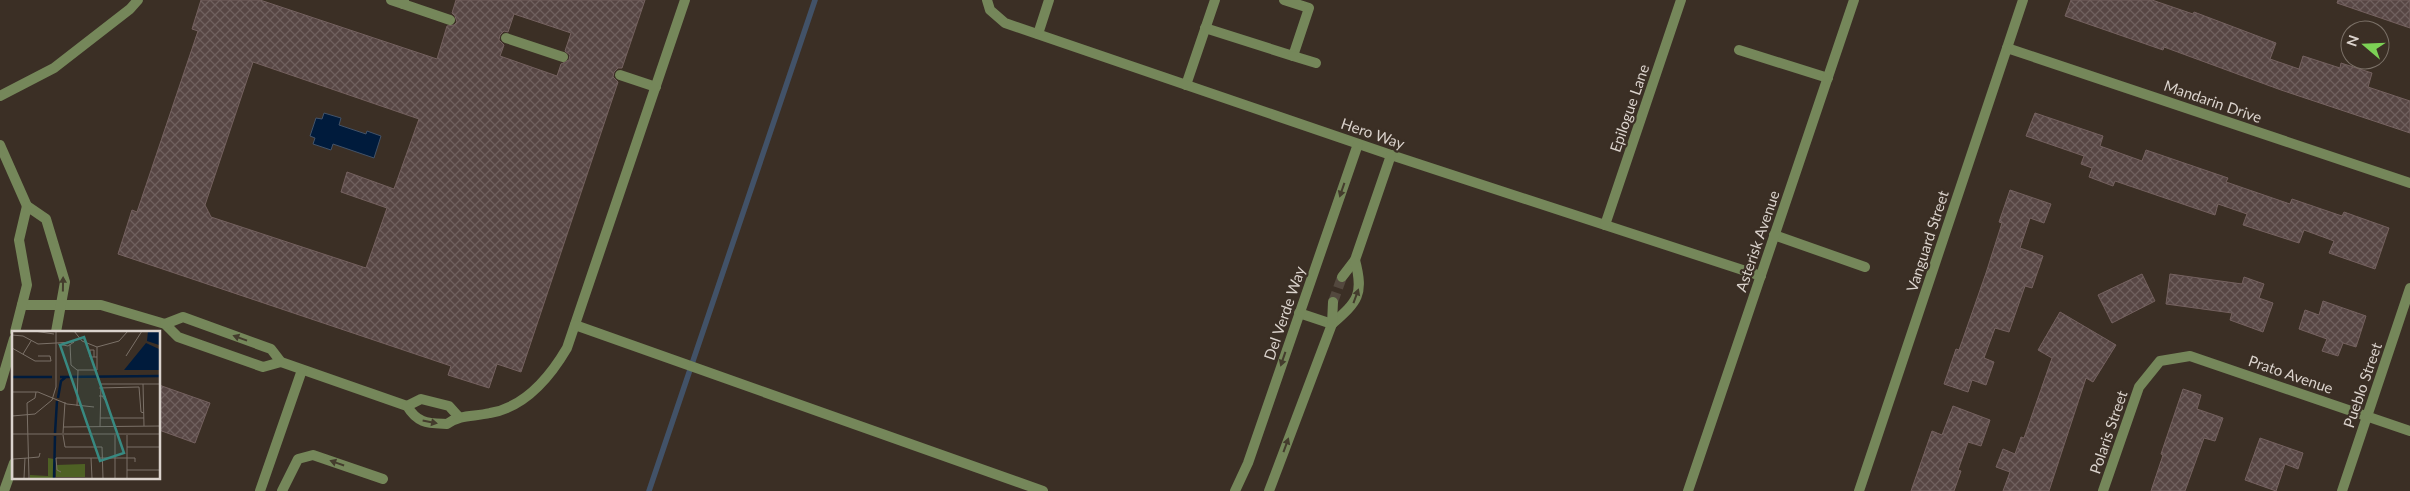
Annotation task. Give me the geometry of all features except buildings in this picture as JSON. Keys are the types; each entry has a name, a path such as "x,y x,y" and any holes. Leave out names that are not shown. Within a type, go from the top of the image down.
{"street":[{"path":"0,96 54,68 130,9 138,0"},
{"path":"391,0 404,2 450,20"},
{"path":"165,324 183,317 271,349 281,362 408,406 414,418 429,423 447,424 458,416 494,413 528,396 555,368 567,348 685,0"},
{"name":"Hero Way","path":"987,0 990,10 1005,23 1391,156 1761,276"},
{"path":"1038,34 1049,0"},
{"path":"1186,85 1215,0"},
{"path":"1284,0 1309,8 1293,56"},
{"name":"Epilogue Lane","path":"1605,225 1681,0"},
{"name":"Asterisk Avenue","path":"1688,491 1854,0"},
{"name":"Vanguard Street","path":"1859,491 2024,0"},
{"path":"1205,28 1316,63"},
{"path":"506,38 563,57"},
{"name":"Mandarin Drive","path":"2007,48 2410,183"},
{"path":"1739,50 1828,78"},
{"path":"620,75 656,87"},
{"name":"Del Verde Way","path":"1235,491 1248,463 1358,144"},
{"path":"0,145 27,206 46,219 65,282 56,331"},
{"path":"1342,277 1355,260 1391,156"},
{"path":"16,331 27,285 19,240 27,206"},
{"path":"1774,235 1865,267"},
{"path":"1332,324 1352,306 1360,282 1355,260"},
{"name":"Pueblo Street","path":"2342,491 2410,288"},
{"path":"1269,491 1332,324 1333,302"},
{"path":"22,304 60,306 101,305 165,324 178,337 263,367 281,362"},
{"path":"1299,313 1332,324"},
{"path":"575,325 1042,491"},
{"path":"0,386 12,346"},
{"name":"Prato Avenue","path":"2160,360 2190,356 2410,431"},
{"name":"Polaris Street","path":"2103,491 2139,387 2160,360"},
{"path":"260,491 302,370"},
{"path":"408,406 421,399 449,406 458,416"},
{"path":"282,491 298,459 313,455 383,479"},
{"path":"4,491 12,469"}],"water":[{"path":"324,113 341,118 339,125 366,134 367,131 381,136 374,158 333,144 331,150 313,144 315,138 310,136 316,118 322,119"}],"waterway":[{"path":"649,491 815,0"}],"tunnel":[{"path":"1333,302 1342,277"}]}
